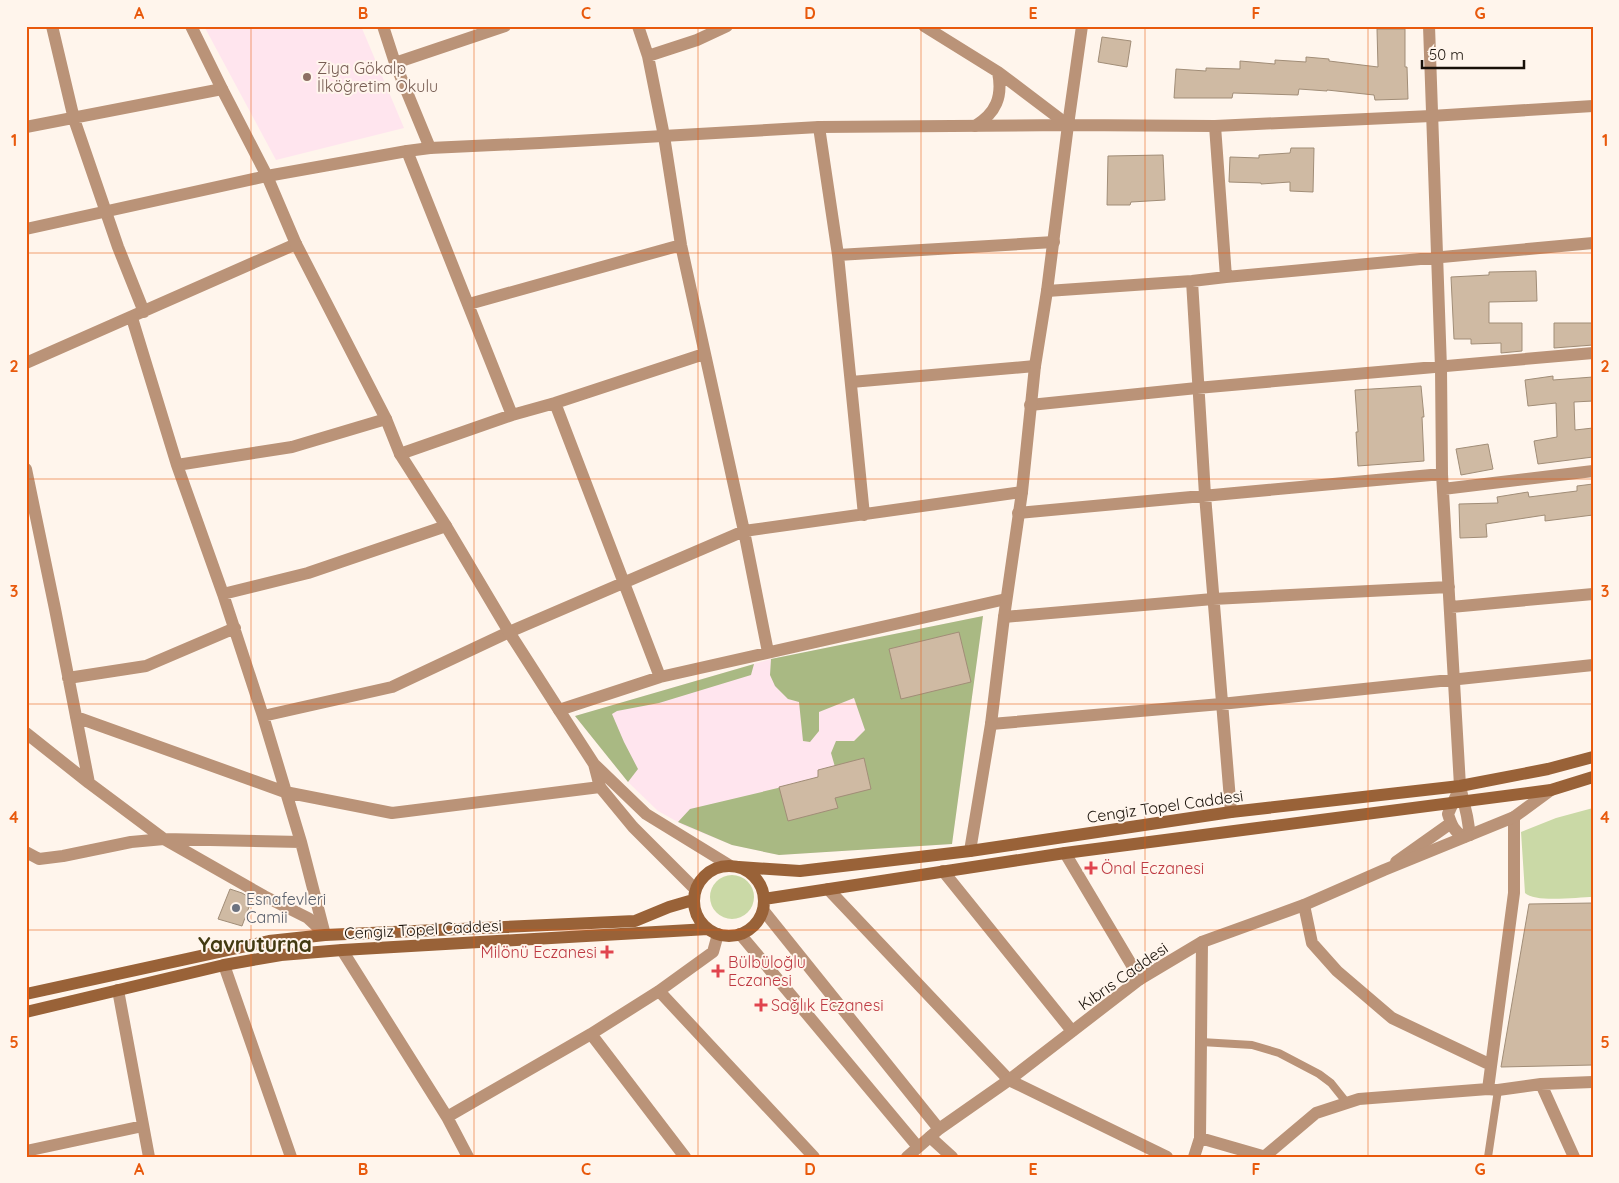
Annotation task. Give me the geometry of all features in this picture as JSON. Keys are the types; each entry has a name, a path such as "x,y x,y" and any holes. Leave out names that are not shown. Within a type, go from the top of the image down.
{"main road":[{"name":"Cengiz Topel Caddesi","path":"734,866 800,871 970,851 1231,812 1460,786 1548,769 1593,757"},
{"name":"Cengiz Topel Caddesi","path":"764,905 828,889 1065,853 1551,790 1593,777"},
{"path":"734,866 749,872 757,879 762,888 764,905 758,920 750,929 740,934 729,936 713,932 700,921 695,912 694,895 700,880 708,872 718,867 734,866"},
{"name":"Cengiz Topel Caddesi","path":"26,994 269,941 325,935 634,921 694,895"},
{"name":"Cengiz Topel Caddesi","path":"26,1012 224,965 281,955 342,950 713,932"}],"street":[{"path":"52,26 74,119 118,247 177,464 235,628 263,716 302,842 325,935"},
{"path":"191,26 268,176 296,244 386,419 400,454 559,710 594,764 646,814 734,866"},
{"path":"383,26 395,63 430,148"},
{"path":"395,63 505,26"},
{"path":"638,26 648,56 664,136 680,245 744,531 768,652"},
{"path":"648,56 697,40 727,26"},
{"path":"970,851 991,724 1006,598 1022,492 1035,366 1054,242 1082,26"},
{"path":"1429,26 1431,116 1438,257 1442,474 1460,786 1458,802 1470,830 1467,836"},
{"path":"929,28 998,72 1068,125"},
{"path":"975,126 992,112 998,101 1000,92 998,72"},
{"path":"26,127 222,89"},
{"path":"26,229 268,176 430,148 819,127 1215,126 1593,106"},
{"path":"1215,126 1226,277"},
{"path":"819,127 838,255 864,515"},
{"path":"406,151 512,415"},
{"path":"838,255 1054,242"},
{"path":"1047,291 1192,281 1593,243"},
{"path":"26,363 296,244"},
{"path":"469,304 680,245"},
{"path":"1192,281 1197,388 1231,812"},
{"path":"1030,405 1197,388 1441,368 1593,353"},
{"path":"400,454 512,415 704,354"},
{"path":"851,382 1035,366"},
{"path":"555,402 660,676"},
{"path":"177,464 292,447 386,419"},
{"path":"26,469 88,783"},
{"path":"1443,489 1593,471"},
{"path":"1018,513 1442,474"},
{"path":"263,716 392,687 510,632 744,531 1022,492"},
{"path":"223,594 308,573 446,526"},
{"path":"1004,617 1213,599 1449,587"},
{"path":"1451,607 1593,594"},
{"path":"559,710 660,676 1006,598"},
{"path":"68,678 146,666 235,628"},
{"path":"991,724 1221,704 1593,665"},
{"path":"76,717 285,792 392,813 600,787"},
{"path":"26,733 88,783 164,839 264,896 308,918 325,935"},
{"path":"594,764 600,787 694,895"},
{"path":"1384,870 1514,817 1551,790"},
{"path":"1458,802 1448,814 1458,834 1467,836"},
{"path":"1493,1089 1491,1065 1514,893 1514,817"},
{"path":"1384,870 1451,823"},
{"path":"26,852 39,859 131,842 164,839 302,842"},
{"path":"1065,853 1140,979"},
{"name":"Kıbrıs Caddesi","path":"907,1157 935,1133 1009,1080 1140,979 1202,942 1304,905 1384,870"},
{"path":"943,871 1072,1031"},
{"path":"828,889 1009,1080 1167,1157"},
{"path":"764,905 952,1157"},
{"path":"1304,905 1312,943 1337,972 1392,1018 1491,1065"},
{"path":"447,1117 591,1034 659,992 713,952 713,932"},
{"path":"740,934 918,1147"},
{"path":"1194,1157 1200,1138 1202,942"},
{"path":"342,950 447,1117 468,1157"},
{"path":"224,965 290,1157"},
{"path":"118,990 149,1157"},
{"path":"659,992 814,1157"},
{"path":"591,1034 685,1157"},
{"path":"1200,1138 1266,1156 1316,1113 1359,1099 1540,1084 1592,1082"},
{"path":"1540,1084 1574,1157"},
{"path":"26,1151 51,1151 142,1126"}],"lane":[{"path":"1201,1042 1252,1045 1279,1052 1319,1074 1331,1083 1347,1103"},
{"path":"1488,1157 1493,1089"}],"shaded area":[{"name":"Ziya Gökalp İlköğretim Okulu","path":"204,26 361,26 404,128 276,160"},
{"path":"983,616 952,844 779,855 732,845 685,826 658,811 628,782 575,716 771,659"}],"green space":[{"path":"983,616 952,844 779,855 732,845 678,822 690,809 837,774 831,753 836,741 854,741 865,730 854,698 819,712 819,731 810,742 803,741 799,702 788,699 775,686 770,675 771,659"},
{"path":"754,664 751,675 659,703 617,711 612,714 638,769 628,782 575,716"},
{"path":"1593,808 1593,897 1547,899 1530,896 1525,893 1521,832 1556,818"},
{"path":"732,875 744,879 750,885 754,897 750,909 744,915 732,919 720,915 714,909 710,897 714,885 720,879"}],"building":[{"path":"1377,29 1405,29 1405,67 1407,67 1408,99 1375,100 1374,95 1299,89 1298,95 1233,93 1232,98 1174,98 1176,69 1206,71 1206,68 1240,69 1240,61 1275,64 1275,60 1306,62 1306,57 1378,67"},
{"path":"1102,37 1131,41 1127,67 1098,62"},
{"path":"1291,148 1314,148 1313,192 1290,191 1290,182 1261,184 1229,182 1230,157 1259,158 1259,155 1290,153"},
{"path":"1163,155 1165,200 1131,202 1130,205 1107,205 1108,156"},
{"path":"1536,271 1537,301 1489,302 1489,323 1522,323 1522,351 1501,353 1501,343 1471,344 1471,339 1454,339 1451,277 1489,275 1489,272"},
{"path":"1554,323 1593,323 1593,345 1554,348"},
{"path":"1553,376 1553,380 1593,377 1593,401 1574,402 1575,430 1593,428 1593,457 1538,464 1534,441 1557,437 1556,403 1528,406 1525,380"},
{"path":"1421,386 1424,417 1422,417 1424,461 1358,466 1355,390"},
{"path":"1488,444 1493,469 1461,475 1456,449"},
{"path":"1593,484 1593,515 1545,521 1545,515 1486,524 1487,537 1460,538 1459,504 1498,503 1497,497 1528,492 1529,497 1577,491 1577,486"},
{"path":"959,632 971,682 901,699 889,649"},
{"path":"864,758 871,789 835,798 838,808 788,821 779,787 818,777 818,770"},
{"name":"Esnafevleri Camii","path":"230,889 252,899 242,926 218,919"},
{"path":"1593,903 1593,1065 1501,1067 1529,904"}],"place":[{"name":"Ziya Gökalp İlköğretim Okulu","path":"307,77"},
{"name":"Önal Eczanesi","path":"1091,868"},
{"name":"Esnafevleri Camii","path":"236,908"},
{"name":"Milönü Eczanesi","path":"607,952"},
{"name":"Bülbüloğlu Eczanesi","path":"718,971"},
{"name":"Sağlık Eczanesi","path":"761,1005"}],"district":[{"name":"Yavruturna","path":"255,944"}]}
